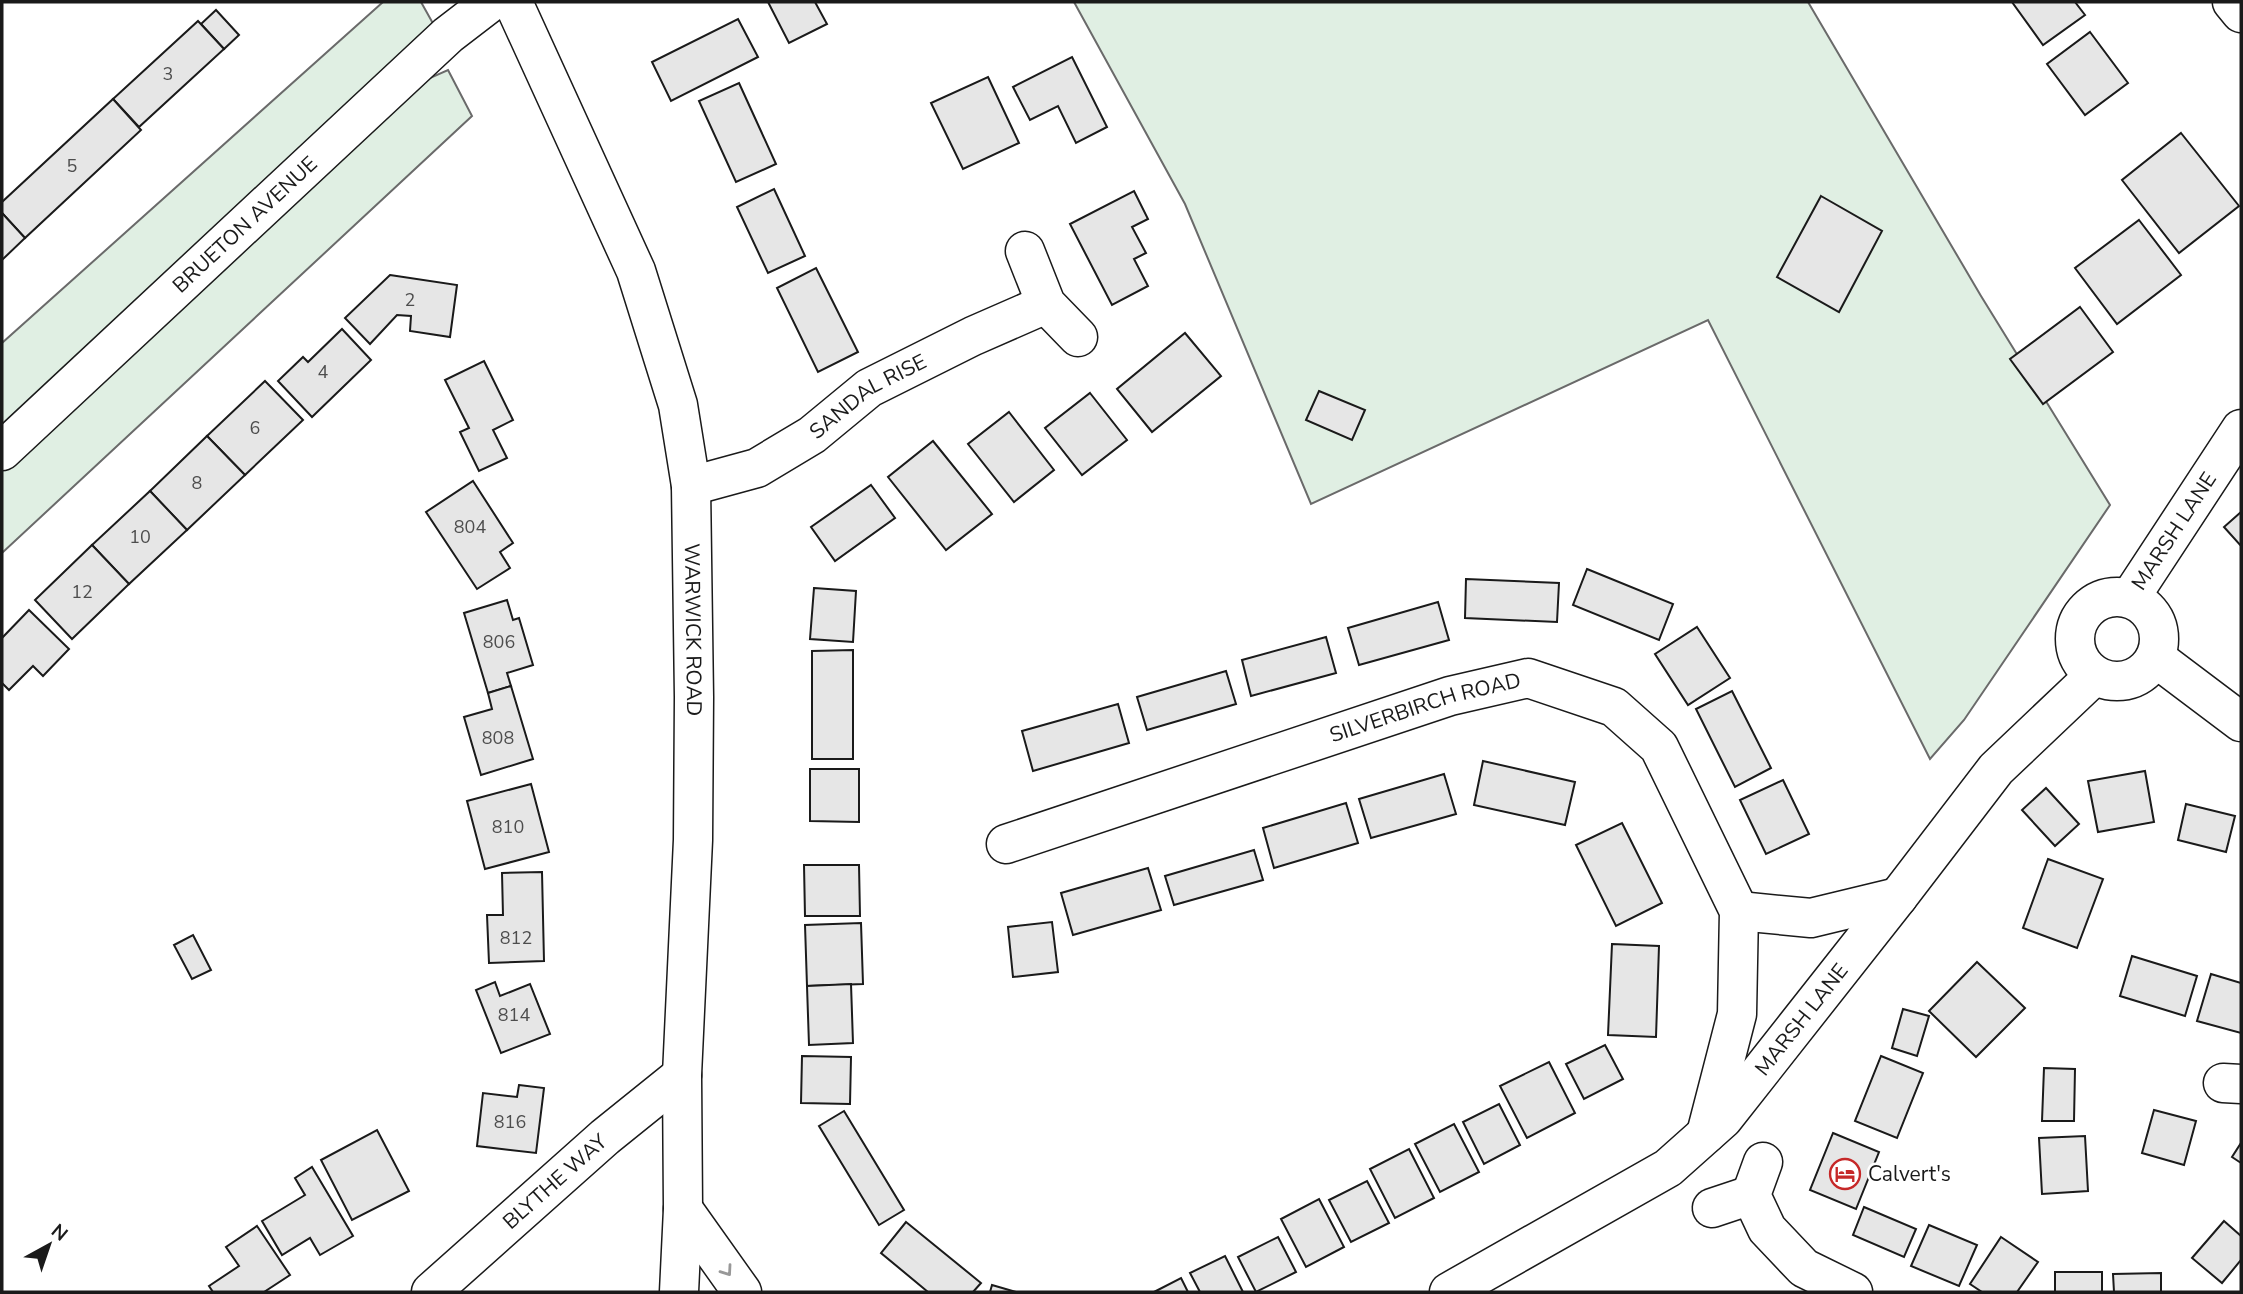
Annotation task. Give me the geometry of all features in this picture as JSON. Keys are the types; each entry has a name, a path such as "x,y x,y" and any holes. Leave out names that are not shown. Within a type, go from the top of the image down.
{"street":[{"name":"BRUETON AVENUE","path":"2,451 448,35 491,2"},
{"name":"WARWICK ROAD","path":"513,2 636,271 678,405 691,486 693,840 682,1075 683,1209 679,1292"},
{"path":"2232,2 2241,13"},
{"path":"1025,251 1046,304 1078,337"},
{"name":"SANDAL RISE","path":"691,486 757,468 812,435 870,388 973,335 1046,304"},
{"name":"MARSH LANE","path":"2130,598 2241,429"},
{"path":"2105,598 2130,598 2150,611 2160,634 2156,658 2140,676 2118,683 2094,676 2078,657 2074,633 2084,611 2105,598"},
{"path":"2156,658 2241,722"},
{"name":"MARSH LANE","path":"1449,1292 1668,1168 1723,1119 1996,769 2094,676"},
{"name":"SILVERBIRCH ROAD","path":"1006,844 1450,696 1528,678 1614,707 1659,747 1739,911 1737,1014 1706,1134"},
{"path":"1739,911 1811,918 1898,897"},
{"name":"BLYTHE WAY","path":"431,1292 605,1137 682,1075"},
{"path":"1712,1208 1757,1178 1767,1229 1804,1268 1853,1292"},
{"path":"683,1209 742,1292"}],"green space":[{"path":"383,2 421,2 435,27 2,430 2,343"},
{"path":"1074,2 1808,2 1981,296 2110,505 1964,720 1930,759 1708,320 1311,504 1185,204"},
{"path":"448,70 472,116 2,553 2,470 423,81"}],"building":[{"path":"768,2 815,2 827,24 789,43"},
{"path":"2012,2 2075,2 2085,15 2043,45"},
{"path":"216,10 239,35 224,49 201,24"},
{"path":"738,19 758,57 671,101 652,62"},
{"path":"198,21 224,49 139,127 113,99"},
{"path":"2090,32 2128,83 2085,115 2047,64"},
{"path":"1072,57 1107,127 1076,143 1058,106 1030,120 1013,87"},
{"path":"988,77 1019,143 963,169 931,103"},
{"path":"739,83 776,164 736,182 699,101"},
{"path":"113,99 141,130 25,238 2,213 2,202"},
{"path":"2181,133 2239,206 2179,253 2122,180"},
{"path":"774,189 805,256 768,273 737,207"},
{"path":"1134,191 1148,219 1132,227 1146,253 1134,259 1148,286 1112,305 1070,224"},
{"path":"1821,196 1882,231 1839,312 1777,277"},
{"path":"2,213 25,238 2,260"},
{"path":"2139,220 2181,275 2117,324 2075,268"},
{"path":"816,268 858,352 818,372 777,288"},
{"path":"390,275 457,285 450,337 410,331 411,316 397,315 370,344 345,318"},
{"path":"2080,307 2113,352 2043,404 2010,359"},
{"path":"342,329 371,360 312,417 278,381 303,357 308,362"},
{"path":"1185,333 1221,376 1152,432 1117,389"},
{"path":"484,361 513,420 493,430 507,458 479,471 460,432 469,428 445,380"},
{"path":"265,381 303,420 245,475 207,436"},
{"path":"1319,391 1365,410 1352,440 1306,420"},
{"path":"1090,393 1127,440 1082,475 1045,428"},
{"path":"1009,412 1054,470 1014,502 968,444"},
{"path":"207,436 245,475 187,530 150,491"},
{"path":"933,441 992,514 946,550 888,477"},
{"path":"473,481 513,543 500,552 510,568 477,589 426,512"},
{"path":"871,485 895,518 835,561 811,527"},
{"path":"150,491 187,530 129,584 92,545"},
{"path":"2241,512 2241,546 2224,527"},
{"path":"92,545 129,584 72,639 35,600"},
{"path":"1587,569 1673,604 1659,640 1573,605"},
{"path":"1466,579 1559,583 1557,622 1465,618"},
{"path":"814,588 856,591 853,642 810,639"},
{"path":"507,600 513,620 519,618 533,665 507,673 511,686 488,693 464,613"},
{"path":"1438,602 1449,640 1359,665 1348,628"},
{"path":"29,610 69,649 43,676 33,666 9,690 2,683 2,638"},
{"path":"1697,627 1730,678 1688,705 1655,654"},
{"path":"1326,637 1336,673 1251,696 1242,660"},
{"path":"853,650 853,759 812,759 812,651"},
{"path":"1226,671 1236,704 1147,730 1137,697"},
{"path":"511,686 533,759 481,775 464,717 492,709 488,693"},
{"path":"1732,691 1771,768 1735,787 1696,709"},
{"path":"1118,704 1129,743 1033,771 1022,731"},
{"path":"1483,761 1575,782 1565,825 1474,805"},
{"path":"810,769 859,769 859,822 810,821"},
{"path":"2145,771 2154,822 2098,832 2088,781"},
{"path":"1444,774 1456,814 1371,838 1359,799"},
{"path":"1783,780 1809,834 1766,854 1740,800"},
{"path":"531,784 549,852 485,869 467,801"},
{"path":"2046,788 2079,824 2055,846 2022,810"},
{"path":"1346,803 1358,843 1274,868 1263,828"},
{"path":"2186,804 2235,816 2226,852 2178,840"},
{"path":"1622,823 1662,903 1616,926 1576,845"},
{"path":"1254,850 1263,880 1174,905 1165,876"},
{"path":"2048,859 2103,879 2077,948 2023,928"},
{"path":"804,865 859,865 860,916 805,916"},
{"path":"1148,868 1161,910 1073,935 1061,893"},
{"path":"542,872 544,961 489,963 487,915 503,915 502,873"},
{"path":"1052,922 1058,972 1013,977 1008,927"},
{"path":"861,923 863,984 807,986 805,925"},
{"path":"193,935 211,970 192,979 174,945"},
{"path":"1612,944 1659,946 1656,1037 1608,1035"},
{"path":"2132,956 2197,976 2185,1016 2120,996"},
{"path":"1977,962 2025,1008 1976,1057 1929,1011"},
{"path":"2211,974 2241,983 2241,1033 2197,1021"},
{"path":"495,982 500,996 530,984 550,1034 501,1053 476,990"},
{"path":"851,984 853,1043 809,1045 807,986"},
{"path":"1903,1009 1929,1016 1917,1056 1892,1048"},
{"path":"1605,1045 1623,1079 1584,1099 1566,1064"},
{"path":"802,1056 851,1057 850,1104 801,1103"},
{"path":"1881,1056 1923,1073 1897,1138 1855,1121"},
{"path":"1549,1062 1575,1113 1527,1138 1500,1086"},
{"path":"2044,1068 2075,1069 2074,1121 2042,1121"},
{"path":"519,1085 544,1088 536,1153 477,1146 483,1093 517,1097"},
{"path":"1499,1104 1520,1145 1484,1164 1463,1122"},
{"path":"2154,1110 2196,1121 2184,1165 2142,1153"},
{"path":"844,1111 904,1210 879,1225 819,1126"},
{"path":"1454,1124 1479,1172 1440,1192 1415,1144"},
{"path":"377,1130 409,1191 352,1220 321,1160"},
{"path":"1833,1133 1879,1152 1856,1209 1810,1190"},
{"path":"2085,1136 2088,1191 2042,1194 2039,1138"},
{"path":"2241,1143 2241,1163 2232,1157"},
{"path":"1409,1149 1434,1198 1395,1218 1370,1169"},
{"path":"312,1167 353,1236 320,1255 310,1238 282,1255 262,1221 305,1195 295,1178"},
{"path":"1367,1181 1389,1223 1351,1242 1329,1200"},
{"path":"1319,1199 1344,1247 1306,1267 1281,1219"},
{"path":"1864,1207 1916,1229 1904,1257 1853,1235"},
{"path":"2224,1221 2241,1236 2241,1260 2222,1283 2192,1258"},
{"path":"906,1222 981,1283 973,1292 928,1292 881,1253"},
{"path":"1929,1225 1977,1245 1959,1286 1911,1266"},
{"path":"257,1226 290,1275 264,1292 213,1292 209,1286 239,1266 226,1247"},
{"path":"1278,1237 1296,1272 1256,1292 1238,1257"},
{"path":"2001,1237 2038,1262 2017,1292 1982,1292 1970,1284"},
{"path":"1225,1256 1243,1292 1200,1292 1190,1273"},
{"path":"2055,1272 2102,1272 2102,1292 2055,1292"},
{"path":"2161,1273 2161,1292 2114,1292 2113,1274"},
{"path":"1181,1278 1188,1292 1154,1292"},
{"path":"992,1285 1016,1292 990,1292"}],"place":[{"name":"Calvert's","path":"1845,1174"}]}
